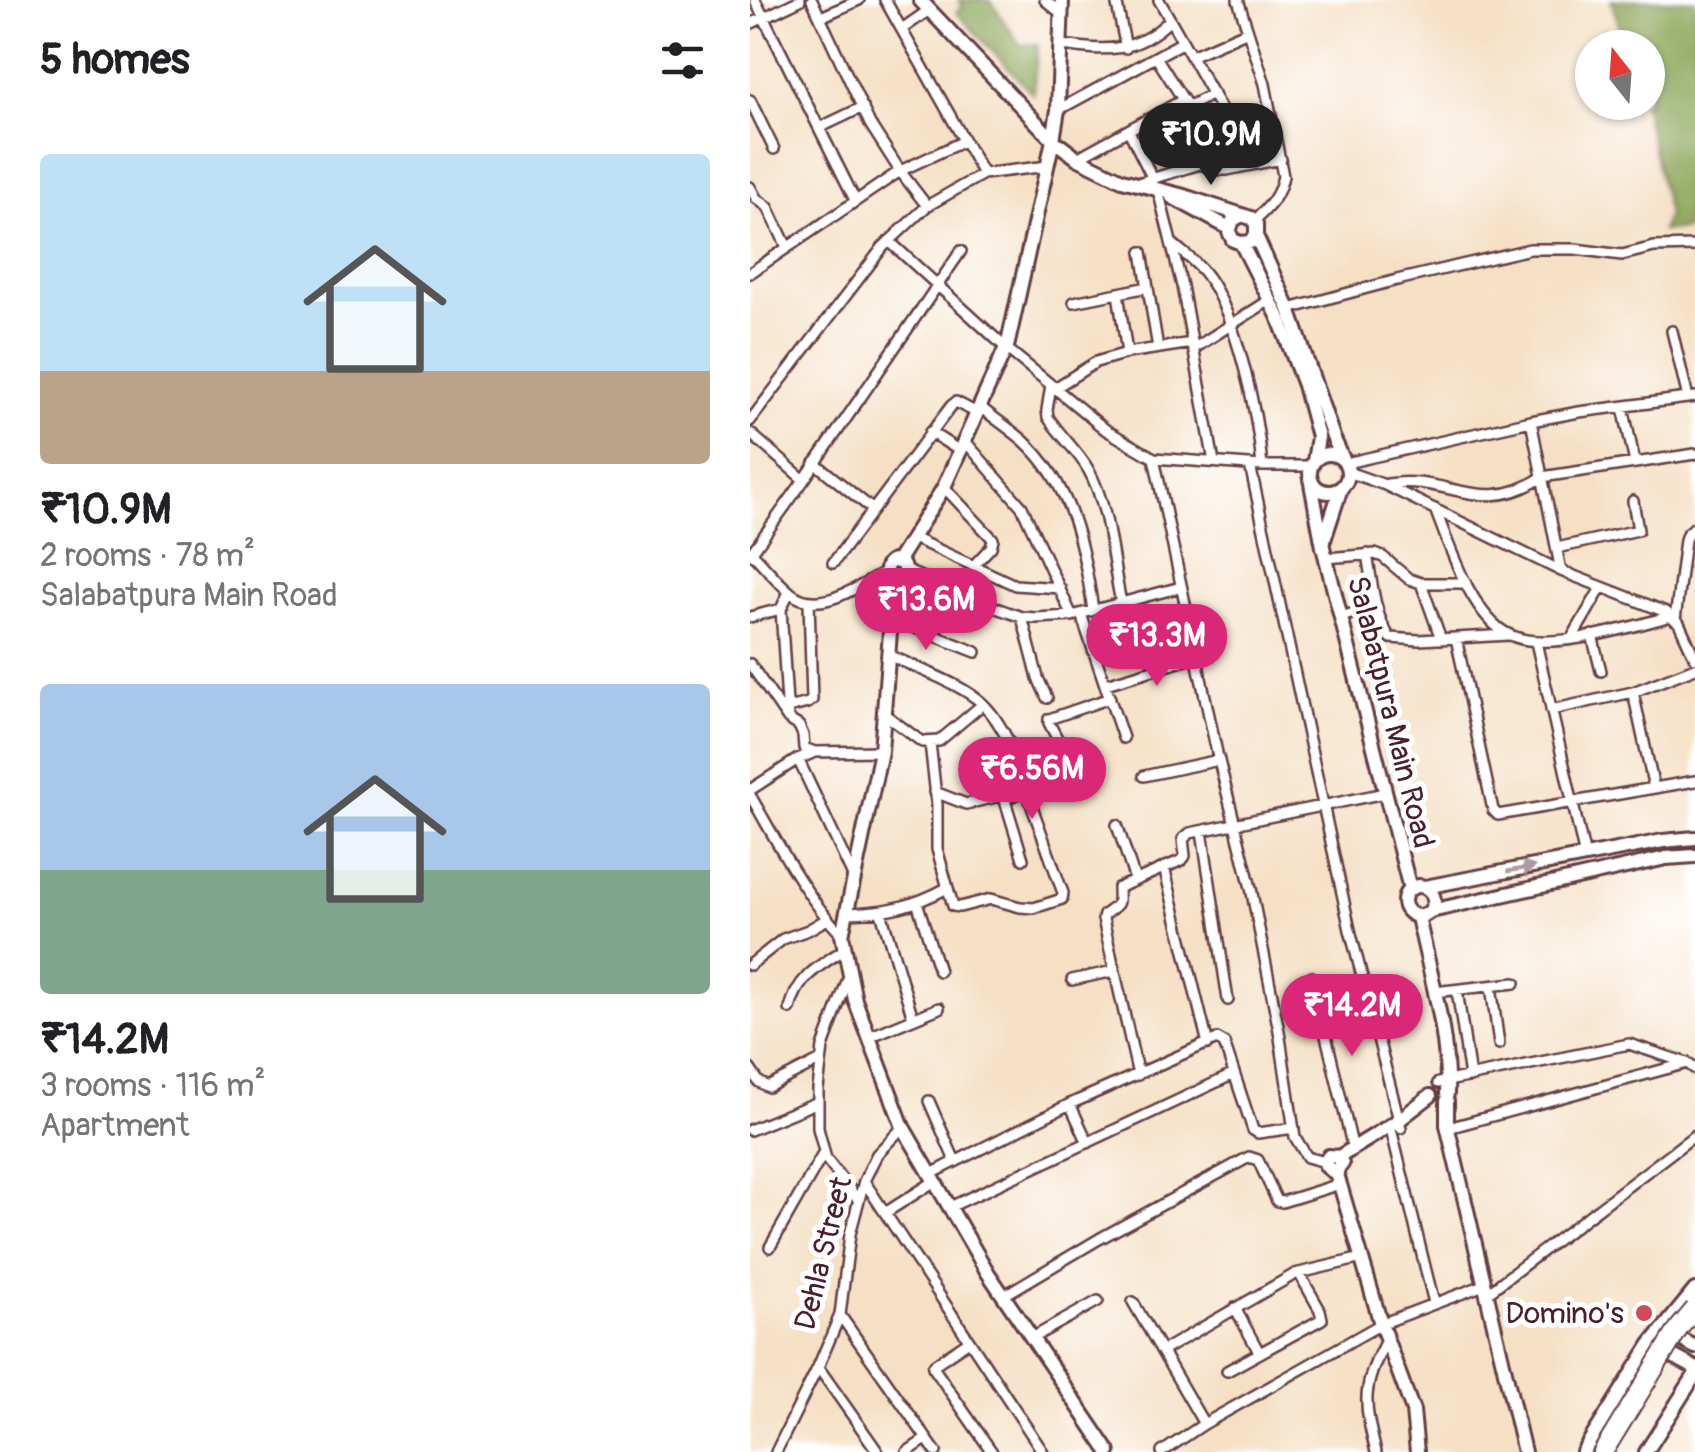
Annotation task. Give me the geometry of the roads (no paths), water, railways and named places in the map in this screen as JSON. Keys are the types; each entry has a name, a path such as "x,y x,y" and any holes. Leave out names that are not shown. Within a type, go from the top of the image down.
{"highway":[{"path":"1603,1452 1695,1309"},
{"path":"1617,1452 1695,1328"}],"street":[{"path":"755,0 855,200"},
{"path":"750,24 800,0"},
{"path":"812,0 880,140 927,206"},
{"path":"821,17 859,0"},
{"path":"885,0 982,174"},
{"path":"1045,0 1062,7 1054,140 1006,348 944,488 910,537 895,571 880,751 844,942 855,1000 903,1127 1003,1296 1109,1452"},
{"path":"1116,0 1126,48"},
{"path":"1159,0 1238,139 1159,187"},
{"path":"1238,0 1265,84 1283,176 1274,202 1250,224 1250,242 1241,243"},
{"path":"902,29 925,5 1054,140 1077,158 1136,184 1159,187 1250,224 1289,309 1332,437 1346,465 1345,483 1327,527 1324,553 1383,557 1421,584 1466,583"},
{"path":"1062,45 1100,50 1126,48 1170,20"},
{"path":"1191,56 1248,31"},
{"path":"1058,110 1183,42"},
{"path":"1156,57 1189,106 1213,94"},
{"path":"750,100 774,149"},
{"path":"1077,158 1183,100"},
{"path":"819,128 863,107"},
{"path":"1128,131 1159,187 1214,462"},
{"path":"750,273 900,171 964,141"},
{"path":"1193,165 1227,170 1281,159"},
{"path":"750,421 889,240 927,206 982,174 1048,166"},
{"path":"750,187 768,208 787,247"},
{"path":"1159,187 1182,204 1229,228"},
{"path":"1250,224 1233,220 1229,228 1231,236 1241,243 1270,300 1304,385 1318,437 1312,468 1317,488 1341,488"},
{"path":"889,240 1053,387 1106,430 1154,458 1312,468"},
{"path":"1172,243 1204,271 1231,326 1255,410 1262,466"},
{"path":"1289,309 1530,249 1575,248 1622,255 1654,247 1695,246"},
{"path":"961,251 751,554 794,596 809,600 830,600 895,571 1036,618 1077,615 1181,587"},
{"path":"1142,252 1158,348"},
{"path":"1074,302 1148,286"},
{"path":"1118,292 1128,353"},
{"path":"1121,602 1096,485 1087,467 1048,417 1046,410 1053,387 1096,362 1158,348 1193,346 1270,300"},
{"path":"1346,465 1531,421 1692,397 1672,331"},
{"path":"833,563 954,402 978,410 1024,442 1058,485 1086,558 1093,610"},
{"path":"1622,407 1635,463"},
{"path":"1531,421 1562,571"},
{"path":"930,432 962,446 1022,507 1077,615 1123,738"},
{"path":"750,433 804,480"},
{"path":"1312,468 1318,456 1331,454 1498,542 1666,612 1686,636 1695,658"},
{"path":"1385,485 1410,482 1482,496 1509,494 1542,477 1695,454"},
{"path":"1154,458 1262,942 1296,1137 1307,1157 1337,1168"},
{"path":"816,463 872,509"},
{"path":"1250,465 1434,1303"},
{"name":"Salabatpura Main Road","path":"1312,468 1324,553 1384,793 1417,888"},
{"path":"944,488 993,538 991,547 974,566"},
{"path":"1557,548 1638,530 1633,500"},
{"path":"1435,509 1466,583 1495,624 1509,635"},
{"path":"1673,618 1685,540 1695,527"},
{"path":"910,537 1014,586 1060,588"},
{"path":"1367,554 1377,607 1390,638 1509,635 1536,642 1673,618"},
{"path":"1421,584 1442,639"},
{"path":"1572,638 1602,588"},
{"path":"788,719 781,609 789,592"},
{"path":"788,708 812,700 809,600"},
{"path":"1340,617 1377,607"},
{"path":"750,618 781,609"},
{"path":"1022,616 1047,698"},
{"path":"890,618 976,652"},
{"path":"1592,635 1600,672"},
{"path":"1456,638 1493,810 1498,815 1695,781"},
{"path":"1536,642 1584,858"},
{"path":"887,654 960,688 983,704 1022,765"},
{"path":"1106,684 1196,657"},
{"path":"750,664 788,719 802,730 804,748 815,752 880,751"},
{"path":"1550,710 1634,692 1695,668"},
{"path":"1634,692 1654,788"},
{"path":"936,792 966,804 1026,790 1066,760 1050,718 1110,698"},
{"path":"883,713 922,742 930,743 939,741 983,704"},
{"path":"930,743 937,848 954,906 991,898 1034,908 1062,899 1063,892 1026,790"},
{"path":"815,752 750,793 794,869 844,942"},
{"path":"798,760 854,878"},
{"path":"1144,776 1219,760"},
{"path":"1138,1075 1103,920 1119,903 1118,888 1185,856 1186,836 1384,793"},
{"path":"1004,798 1023,859"},
{"path":"1117,825 1135,880"},
{"path":"1202,831 1228,1000"},
{"path":"1695,838 1417,888 1406,893 1404,903 1408,912 1424,914 1666,858 1695,856"},
{"path":"1164,868 1208,1044"},
{"path":"847,913 881,912 947,888"},
{"path":"1417,888 1434,897 1424,914 1446,1063 1439,1094 1524,1452"},
{"path":"917,902 939,971"},
{"path":"881,912 913,1018"},
{"path":"750,966 783,939 827,919"},
{"path":"790,1009 796,987 844,942"},
{"path":"1072,980 1114,970"},
{"path":"850,975 821,1060 818,1128 833,1171 859,1201"},
{"path":"1312,977 1353,1149"},
{"path":"1434,992 1514,984"},
{"path":"1491,986 1499,1044"},
{"path":"1457,990 1470,1077"},
{"path":"869,1037 939,1008"},
{"path":"885,1213 955,1161 1070,1104 1217,1039 1224,1043 1253,1130 1258,1133 1294,1128"},
{"path":"1003,1296 1249,1156 1258,1160 1282,1202 1397,1127 1439,1094 1470,1077 1629,1044 1691,1066"},
{"path":"750,1069 768,1087 821,1060"},
{"path":"1448,1126 1691,1066"},
{"path":"950,1208 1234,1074"},
{"path":"929,1101 955,1161"},
{"path":"750,1130 818,1102"},
{"path":"1070,1104 1088,1143"},
{"name":"Dehla Street","path":"776,1452 840,1314 850,1234 864,1181 877,1154 903,1127"},
{"path":"1337,1168 1353,1149 1397,1127"},
{"path":"1162,1452 1381,1324 1484,1289 1695,1135"},
{"path":"770,1247 824,1153"},
{"path":"1337,1168 1381,1324 1412,1410 1417,1452"},
{"path":"864,1181 1042,1452"},
{"path":"1162,1351 1299,1272 1362,1258"},
{"path":"1227,1371 1322,1319 1299,1272"},
{"path":"1583,1452 1651,1344 1695,1290"},
{"path":"1032,1338 1098,1300"},
{"path":"1133,1302 1204,1424"},
{"path":"1235,1308 1260,1352"},
{"path":"840,1314 936,1452"},
{"path":"1662,1330 1695,1347"},
{"path":"1376,1452 1366,1406 1367,1390 1370,1371 1387,1338"},
{"path":"969,1341 933,1367 992,1452"},
{"path":"1646,1452 1695,1372 1651,1344"},
{"path":"818,1367 878,1452"},
{"path":"1668,1418 1695,1400"},
{"path":"907,1452 926,1439"}],"place":[{"name":"Domino's","path":"1644,1313"}]}
